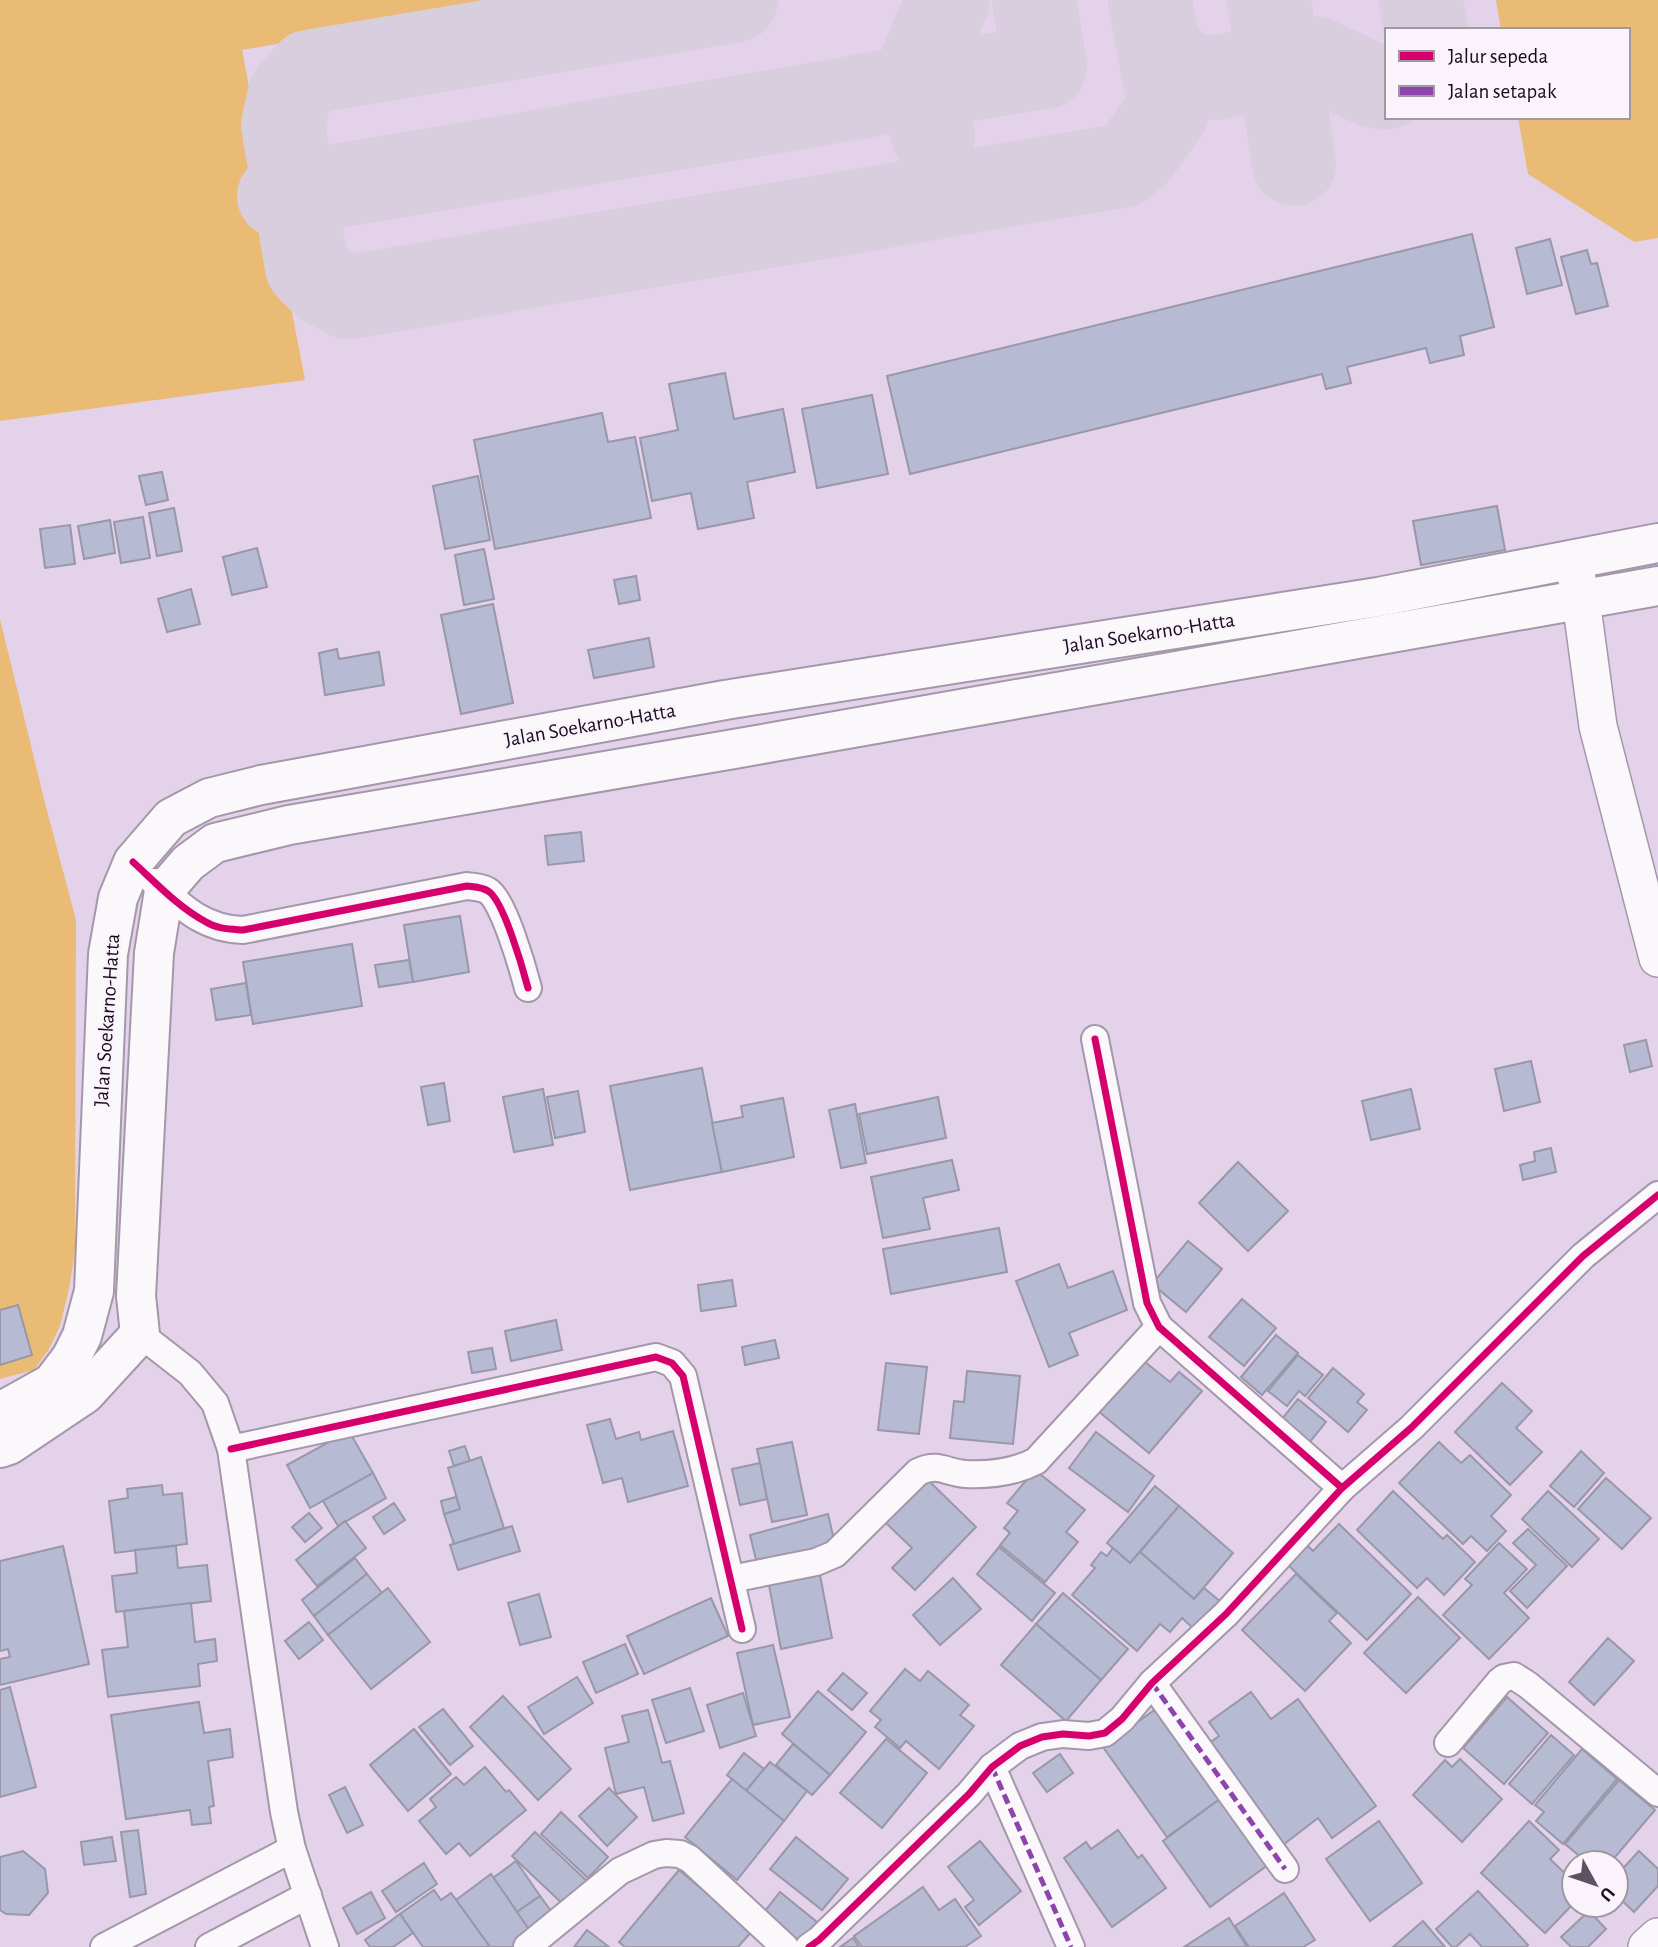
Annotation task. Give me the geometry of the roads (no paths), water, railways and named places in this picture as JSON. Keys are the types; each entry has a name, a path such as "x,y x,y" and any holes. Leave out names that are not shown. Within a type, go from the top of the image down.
{"highway":[{"name":"Jalan Soekarno-Hatta","path":"0,1410 52,1383 71,1358 82,1336 94,1291 107,954 118,898 133,862 171,818 209,799 261,785 725,700 1378,597 1658,543"},
{"name":"Jalan Soekarno-Hatta","path":"140,1334 136,1296 154,953 164,891 188,863 215,843 289,825 1658,586"},
{"path":"98,1186 141,1181"},
{"path":"0,1448 9,1445 85,1394 140,1334"}],"street":[{"path":"1573,560 1598,726 1658,958"},
{"path":"133,862 164,891 207,923 227,929 243,930 467,886 487,890 495,897 519,954 528,988"},
{"path":"1095,1039 1147,1303 1159,1327 1342,1488"},
{"path":"809,1947 949,1814 992,1767 1020,1746 1042,1737 1105,1733 1122,1719 1152,1683 1226,1615 1342,1488 1411,1428 1583,1256 1658,1195"},
{"path":"731,1579 816,1562 835,1555 918,1472 928,1467 966,1474 1014,1471 1036,1461 1159,1327"},
{"path":"140,1334 190,1373 215,1403 231,1449 284,1812 292,1849 326,1947"},
{"path":"231,1449 656,1357 672,1363 683,1376 742,1629"},
{"path":"1448,1743 1499,1682 1514,1676 1658,1793"},
{"path":"1152,1683 1285,1869"},
{"path":"992,1767 1071,1947"},
{"path":"104,1947 292,1849"},
{"path":"527,1947 620,1871 654,1855 666,1853 680,1854 690,1859 785,1947"},
{"path":"209,1947 308,1895"},
{"path":"1647,1947 1658,1937"}]}
